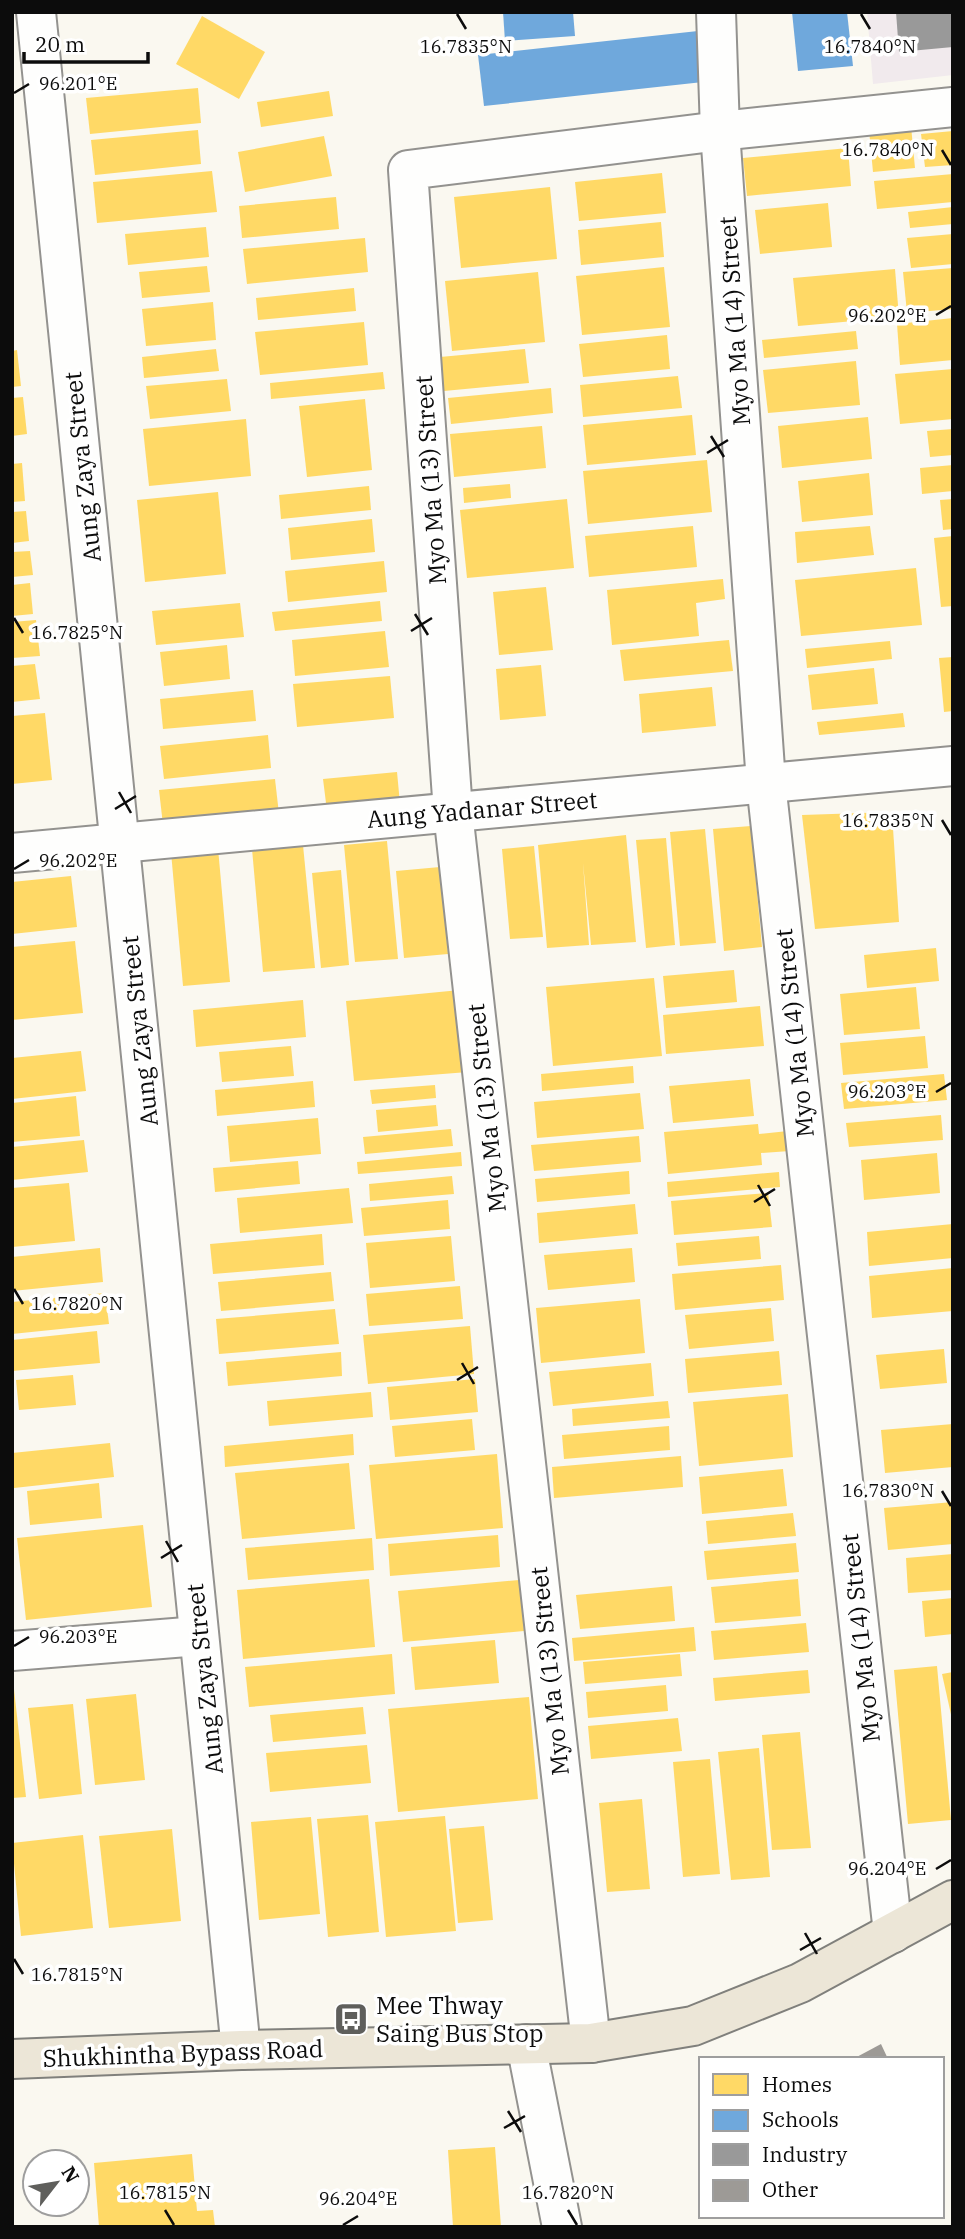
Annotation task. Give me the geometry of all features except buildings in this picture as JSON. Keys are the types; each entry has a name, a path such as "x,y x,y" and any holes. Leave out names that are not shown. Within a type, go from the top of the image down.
{"main road":[{"name":"Shukhintha Bypass Road","path":"12,2059 241,2050 591,2043 693,2026 800,1983 953,1900"}],"street":[{"name":"Aung Zaya Street","path":"36,12 241,2050"},
{"name":"Myo Ma (14) Street","path":"716,12 720,131 766,783 893,1933"},
{"path":"720,131 953,107"},
{"name":"Myo Ma (13) Street","path":"591,2043 453,812 408,170 720,131"},
{"name":"Aung Yadanar Street","path":"12,853 953,766"},
{"path":"12,1651 199,1636"},
{"path":"526,2044 562,2227"}],"shaded area":[{"path":"867,12 953,12 953,75 873,84"}],"place":[{"name":"Mee Thway Saing Bus Stop","path":"351,2019"}]}
